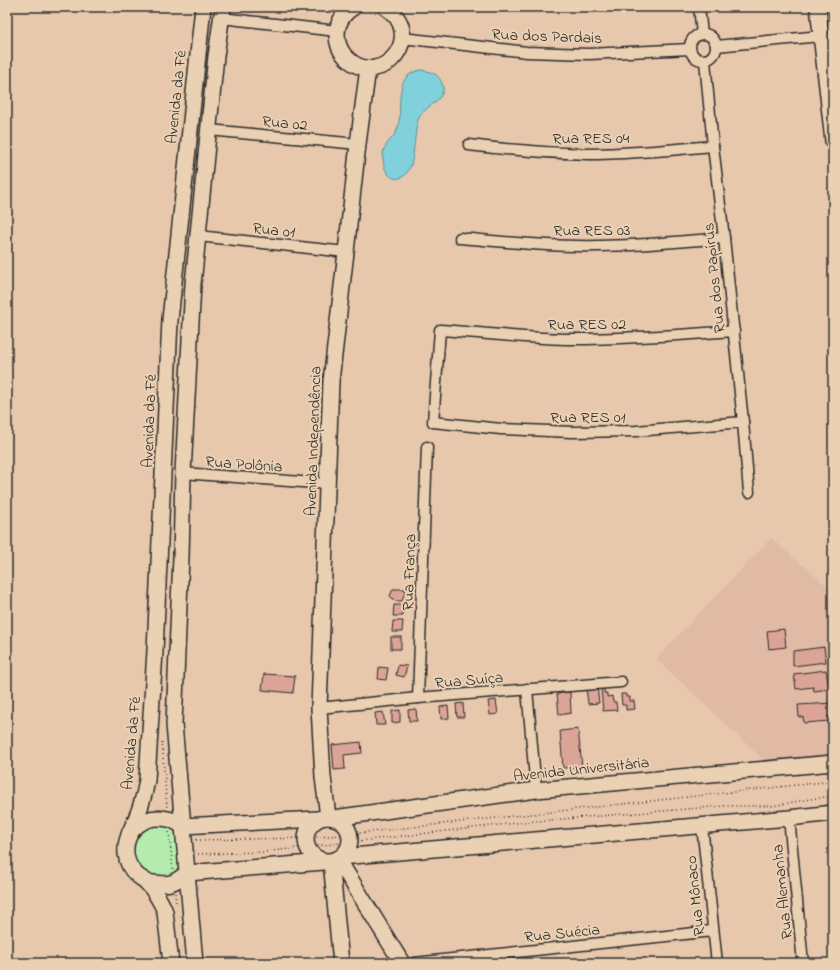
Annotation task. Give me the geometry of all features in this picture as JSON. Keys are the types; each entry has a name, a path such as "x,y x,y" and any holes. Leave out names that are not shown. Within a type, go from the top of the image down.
{"main road":[{"name":"Avenida da Fé","path":"130,834 145,795 147,780 155,650 170,320 203,7"},
{"path":"354,7 344,15 339,23 337,31 338,44 344,56 355,64 368,68 380,67 391,60 396,56 402,44 401,26 390,10 385,7"},
{"path":"818,7 833,142"},
{"path":"195,963 174,724 183,473 192,284 222,12"},
{"name":"Avenida Independência","path":"327,818 319,708 328,484 330,381 368,68"},
{"name":"Avenida Universitária","path":"130,834 137,825 147,819 170,819 184,840 327,818 536,790 833,763"},
{"path":"147,882 167,884 178,880 187,873 833,813"},
{"path":"333,860 346,851 349,838 346,826 340,821 327,818 310,826 307,831 306,842 309,851 314,856 333,860 402,963"},
{"path":"130,834 126,846 126,856 130,866 137,875 147,882 165,912 171,963"},
{"path":"333,860 341,963"}],"street":[{"path":"699,7 702,34"},
{"path":"222,12 337,31"},
{"path":"702,34 712,38 715,41 716,46 714,55 705,61 695,58 690,49 690,44 693,39 702,34"},
{"path":"716,46 821,36"},
{"name":"Rua dos Pardais","path":"402,38 535,52 589,54 690,49"},
{"name":"Rua dos Papírus","path":"705,61 734,331 749,492"},
{"name":"Rua 02","path":"209,130 358,144"},
{"name":"Rua RES 04","path":"469,145 506,150 589,154 645,152 713,146"},
{"name":"Rua 01","path":"198,236 346,252"},
{"name":"Rua RES 03","path":"460,238 542,244 600,246 724,238"},
{"name":"Rua RES 02","path":"433,422 440,330 572,339 666,336 734,331"},
{"name":"Rua RES 01","path":"433,422 501,429 572,432 636,431 743,422"},
{"name":"Rua França","path":"418,698 427,447"},
{"name":"Rua Polônia","path":"183,473 328,484"},
{"name":"Rua Suíça","path":"319,708 418,698 621,682"},
{"path":"527,689 536,790"},
{"name":"Rua Alemanha","path":"789,818 803,963"},
{"name":"Rua Mônaco","path":"702,826 717,963"},
{"name":"Rua Suécia","path":"414,963 713,931"}],"path":[{"path":"184,840 263,852 306,842 833,781"},
{"path":"184,840 306,842 524,822 724,806 773,806 833,796"}],"shaded area":[{"path":"771,538 833,591 833,755 765,761 656,659"}],"green space":[{"path":"158,822 175,828 179,872 168,878 146,874 137,866 132,855 133,842 143,828"}],"water":[{"path":"421,70 430,72 437,76 441,81 443,88 442,93 435,102 425,110 418,120 411,165 403,176 394,178 390,176 384,167 384,150 394,136 398,127 400,92 402,85 406,78 412,73"}],"building":[{"path":"393,589 406,589 402,601 395,601 390,596"},
{"path":"394,605 403,605 403,616 393,616"},
{"path":"393,621 403,621 402,632 392,632"},
{"path":"784,629 786,647 769,649 767,631"},
{"path":"391,637 401,637 401,649 391,649"},
{"path":"824,647 826,662 793,666 793,651"},
{"path":"398,665 407,666 404,677 396,675"},
{"path":"379,667 388,668 386,680 378,679"},
{"path":"826,670 829,689 814,691 813,687 796,689 794,674"},
{"path":"264,674 295,676 293,693 262,690"},
{"path":"597,686 599,703 588,704 586,687"},
{"path":"601,689 604,689 604,693 607,693 607,697 612,696 613,702 616,702 617,710 603,711"},
{"path":"570,692 571,713 559,715 557,694"},
{"path":"621,694 626,694 626,697 630,697 630,701 634,701 635,709 626,710 626,705 622,705"},
{"path":"496,700 498,714 490,715 488,701"},
{"path":"463,703 464,717 457,717 456,704"},
{"path":"833,703 833,715 828,716 829,721 804,723 803,717 799,717 798,705"},
{"path":"448,706 449,718 441,719 440,707"},
{"path":"416,709 417,721 409,721 408,710"},
{"path":"400,710 400,722 392,723 392,711"},
{"path":"383,712 385,725 376,725 375,713"},
{"path":"578,729 582,767 563,768 560,731"},
{"path":"361,742 362,753 344,755 345,769 334,770 332,745"}]}
